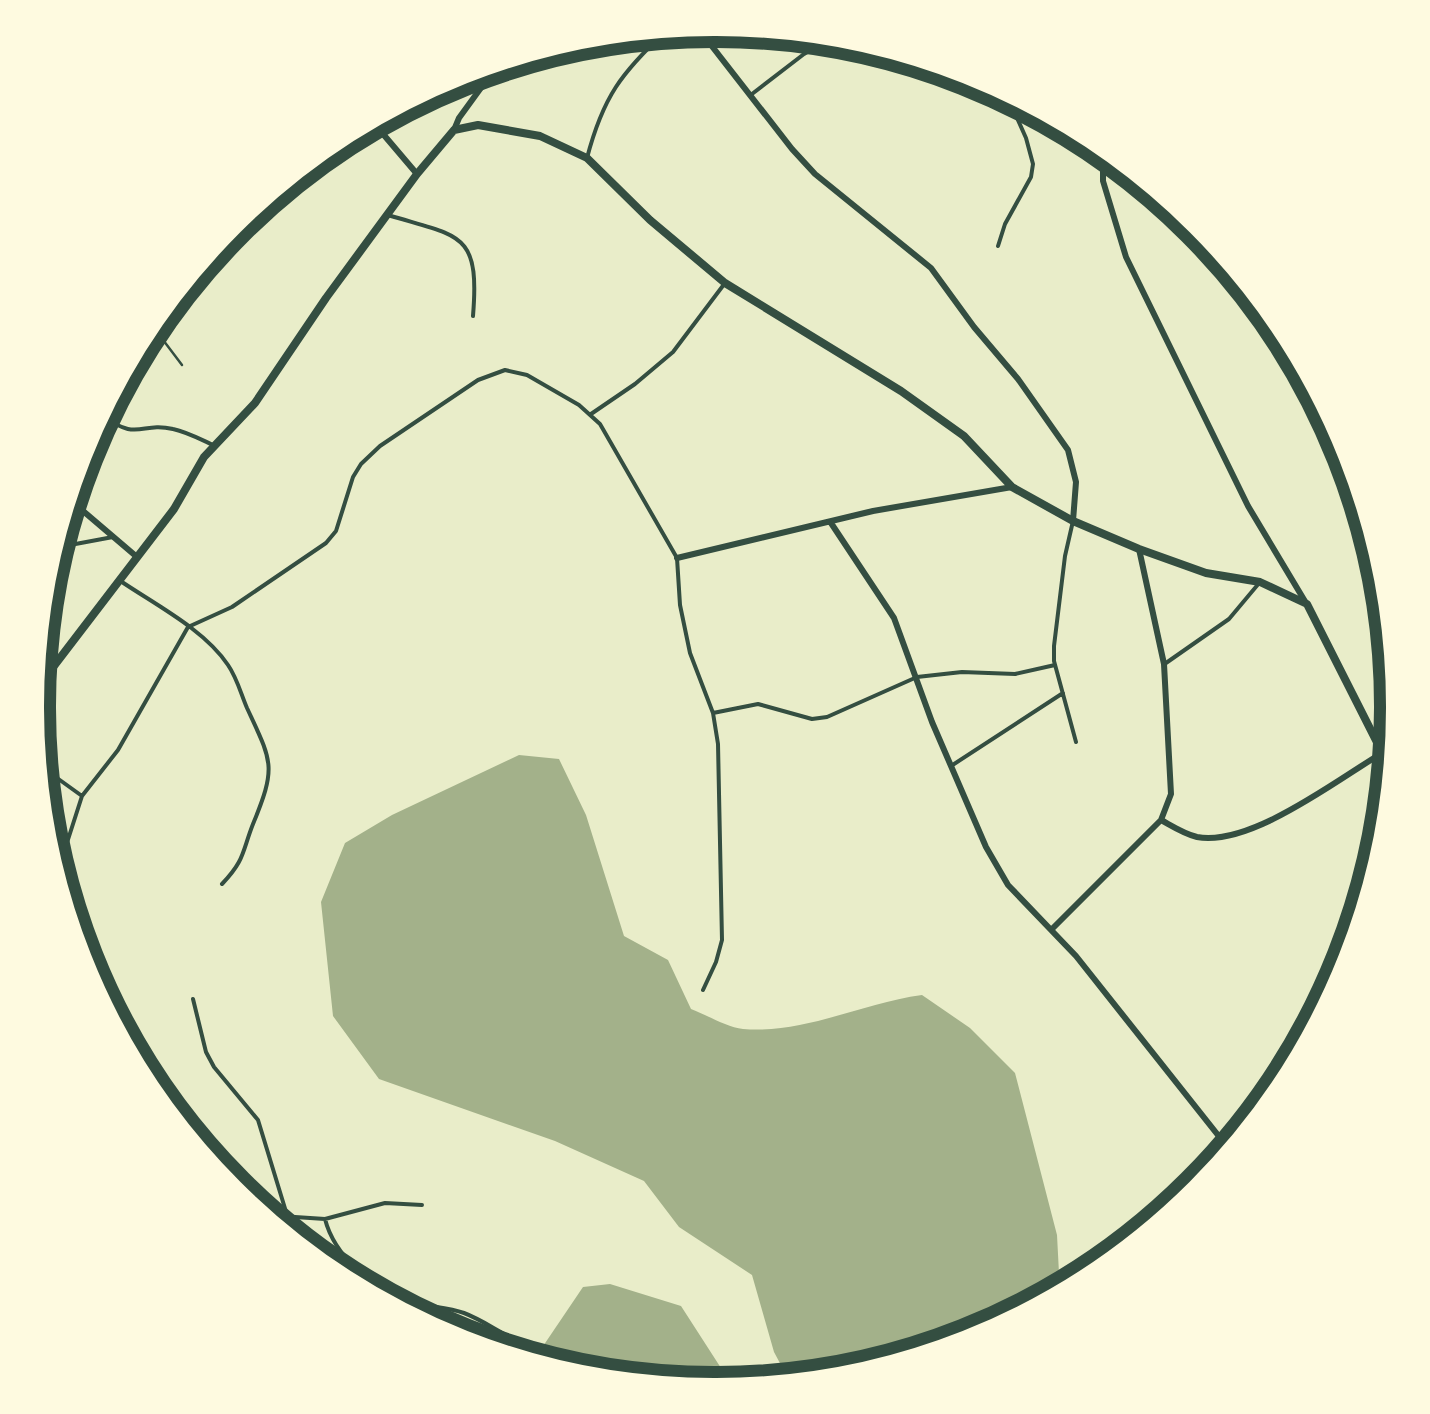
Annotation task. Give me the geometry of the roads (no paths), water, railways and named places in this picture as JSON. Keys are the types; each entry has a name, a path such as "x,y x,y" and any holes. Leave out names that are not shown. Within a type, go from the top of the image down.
{"street":[{"path":"709,42 816,174 931,268 974,328 1018,379 1068,450 1076,482 1073,521"},
{"path":"52,669 174,509 213,444 255,403 326,298 454,130 483,85"},
{"path":"454,130 478,126 540,136 587,158 663,232 725,283 901,391 964,436 1012,487 1073,521 1206,573 1260,582 1307,604"},
{"path":"382,132 417,174"},
{"path":"1103,168 1103,180 1126,257 1248,506 1307,604 1378,746"},
{"path":"678,558 902,505 1012,487"},
{"path":"81,509 136,558"},
{"path":"832,523 894,618 932,722 986,847 1008,885 1109,995 1221,1138"},
{"path":"1052,930 1161,820 1170,794 1164,664 1139,549"},
{"path":"1161,820 1200,838 1240,832 1274,818 1377,757"}],"lane":[{"path":"587,158 595,126 612,88 652,46"},
{"path":"750,96 812,50"},
{"path":"998,246 1005,224 1031,177 1033,164 1016,115"},
{"path":"388,215 454,235 472,252 476,284 473,316"},
{"path":"591,414 673,352 725,283"},
{"path":"65,847 82,796 118,750 188,628 232,607 326,544 336,532 353,477 361,464 380,446 478,380 505,370 527,375 591,414 610,437 678,558 680,605 690,653 713,714 719,768 722,940 703,990"},
{"path":"114,423 138,432 158,426 176,429 213,444"},
{"path":"1073,521 1057,611 1056,666 1076,742"},
{"path":"71,545 113,536"},
{"path":"119,580 188,628 229,666 269,756 270,770 262,804 244,858 222,884"},
{"path":"1164,664 1228,619 1260,582"},
{"path":"713,714 758,704 812,719 918,676 962,672 1015,674 1056,666"},
{"path":"952,766 1063,693"},
{"path":"54,776 82,796"},
{"path":"192,1000 214,1067 258,1120 287,1215 325,1218 385,1203 422,1205"},
{"path":"325,1218 330,1237 362,1270"},
{"path":"427,1306 464,1313 512,1338"}]}
